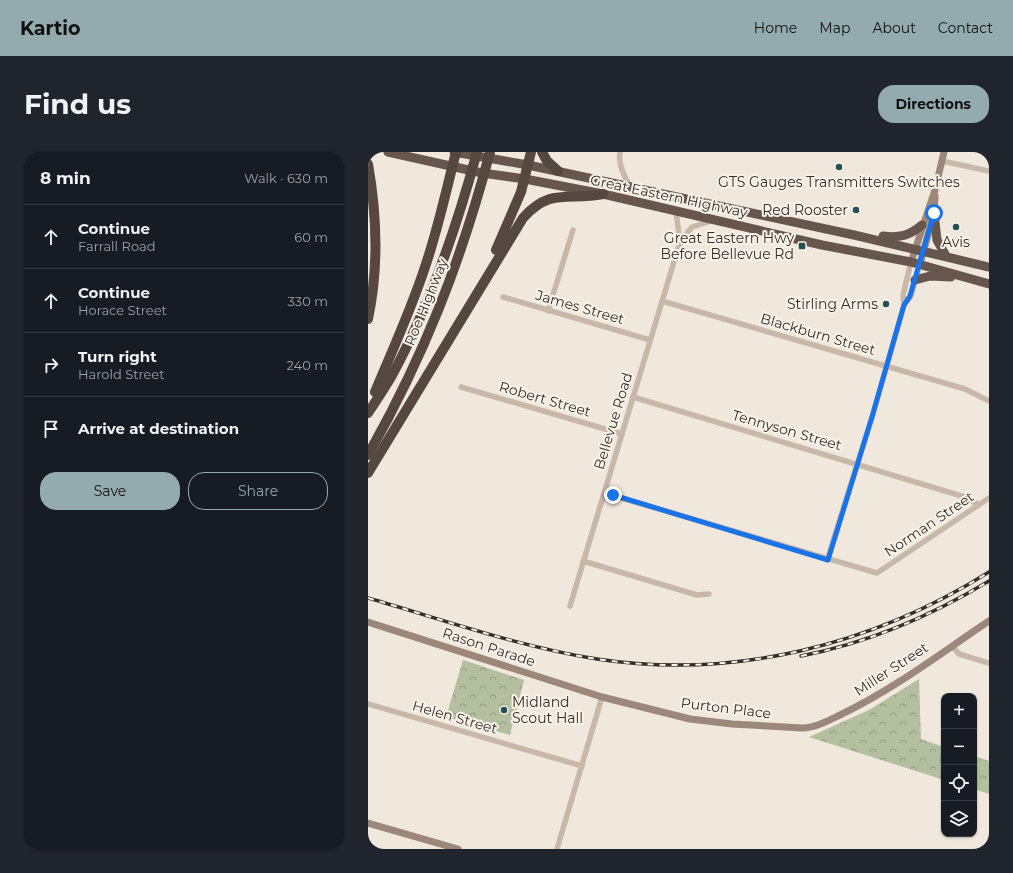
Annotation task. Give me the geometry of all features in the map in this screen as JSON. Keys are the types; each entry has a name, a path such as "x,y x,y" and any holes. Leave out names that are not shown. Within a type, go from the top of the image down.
{"highway":[{"name":"Great Eastern Highway","path":"388,152 482,173 525,179 602,194 822,245 916,263 989,284"},
{"name":"Great Eastern Highway","path":"455,152 558,171 854,235 989,267"},
{"path":"368,411 406,322 425,268 441,215 455,152"},
{"name":"Roe Highway","path":"368,411 390,378 423,313 453,234 477,152"},
{"name":"Roe Highway","path":"368,455 420,355 435,320 466,239 490,152"},
{"path":"466,314 504,233 525,179 531,152"},
{"path":"542,152 547,161 558,171"},
{"path":"368,164 375,216 375,252 374,280 368,318"},
{"path":"368,473 466,314 516,229 532,207 551,198 570,196 588,197 602,194"},
{"path":"934,213 937,240 946,256"},
{"path":"854,235 874,235 898,238 907,236 922,225"},
{"path":"915,280 930,276 951,277 958,274"}],"main road":[{"path":"916,263 922,225 935,190 944,152"},
{"path":"919,250 934,213 935,190"},
{"name":"Miller Street","path":"802,728 811,727 827,721 872,700 989,621"},
{"name":"Rason Parade","path":"368,622 602,697"},
{"name":"Purton Place","path":"602,697 690,719 732,724 802,728"},
{"path":"368,822 458,849"}],"street":[{"path":"620,152 619,159 627,181 631,187"},
{"path":"942,161 989,171"},
{"name":"Bellevue Road","path":"570,606 680,242 676,212"},
{"name":"Bellevue Road","path":"680,242 692,227 714,220"},
{"path":"548,310 573,230"},
{"path":"604,493 828,560 904,305 910,296 915,280 916,263"},
{"path":"904,305 903,295 916,263"},
{"name":"James Street","path":"502,297 650,340"},
{"name":"Blackburn Street","path":"662,301 965,389 989,401"},
{"name":"Robert Street","path":"461,387 622,434"},
{"name":"Tennyson Street","path":"633,397 858,463 966,497 978,505"},
{"name":"Norman Street","path":"828,560 876,573 884,570 899,558 989,498"},
{"path":"583,561 698,595 709,594"},
{"path":"952,646 959,654 989,663"},
{"path":"557,849 602,697"},
{"name":"Helen Street","path":"368,704 582,766"}],"green space":[{"path":"463,660 524,680 510,735 446,717"},
{"path":"919,679 921,739 941,746 941,779 809,737 869,710"},
{"path":"977,757 989,761 989,794 977,790"}],"railway":[{"path":"368,598 539,648 568,654 597,659 648,664 700,665 751,660 801,651 850,637 898,619 944,598 989,572"},
{"path":"801,656 850,644 898,627 945,606 989,581"}],"place":[{"name":"GTS Gauges Transmitters Switches","path":"839,167"},
{"name":"Red Rooster","path":"856,210"},
{"name":"Avis","path":"956,227"},
{"name":"Great Eastern Hwy Before Bellevue Rd","path":"802,246"},
{"name":"Stirling Arms","path":"886,304"},
{"name":"Midland Scout Hall","path":"504,710"}],"route":[{"path":"613,495 828,560 872,417 904,305 910,296 934,213"}]}
